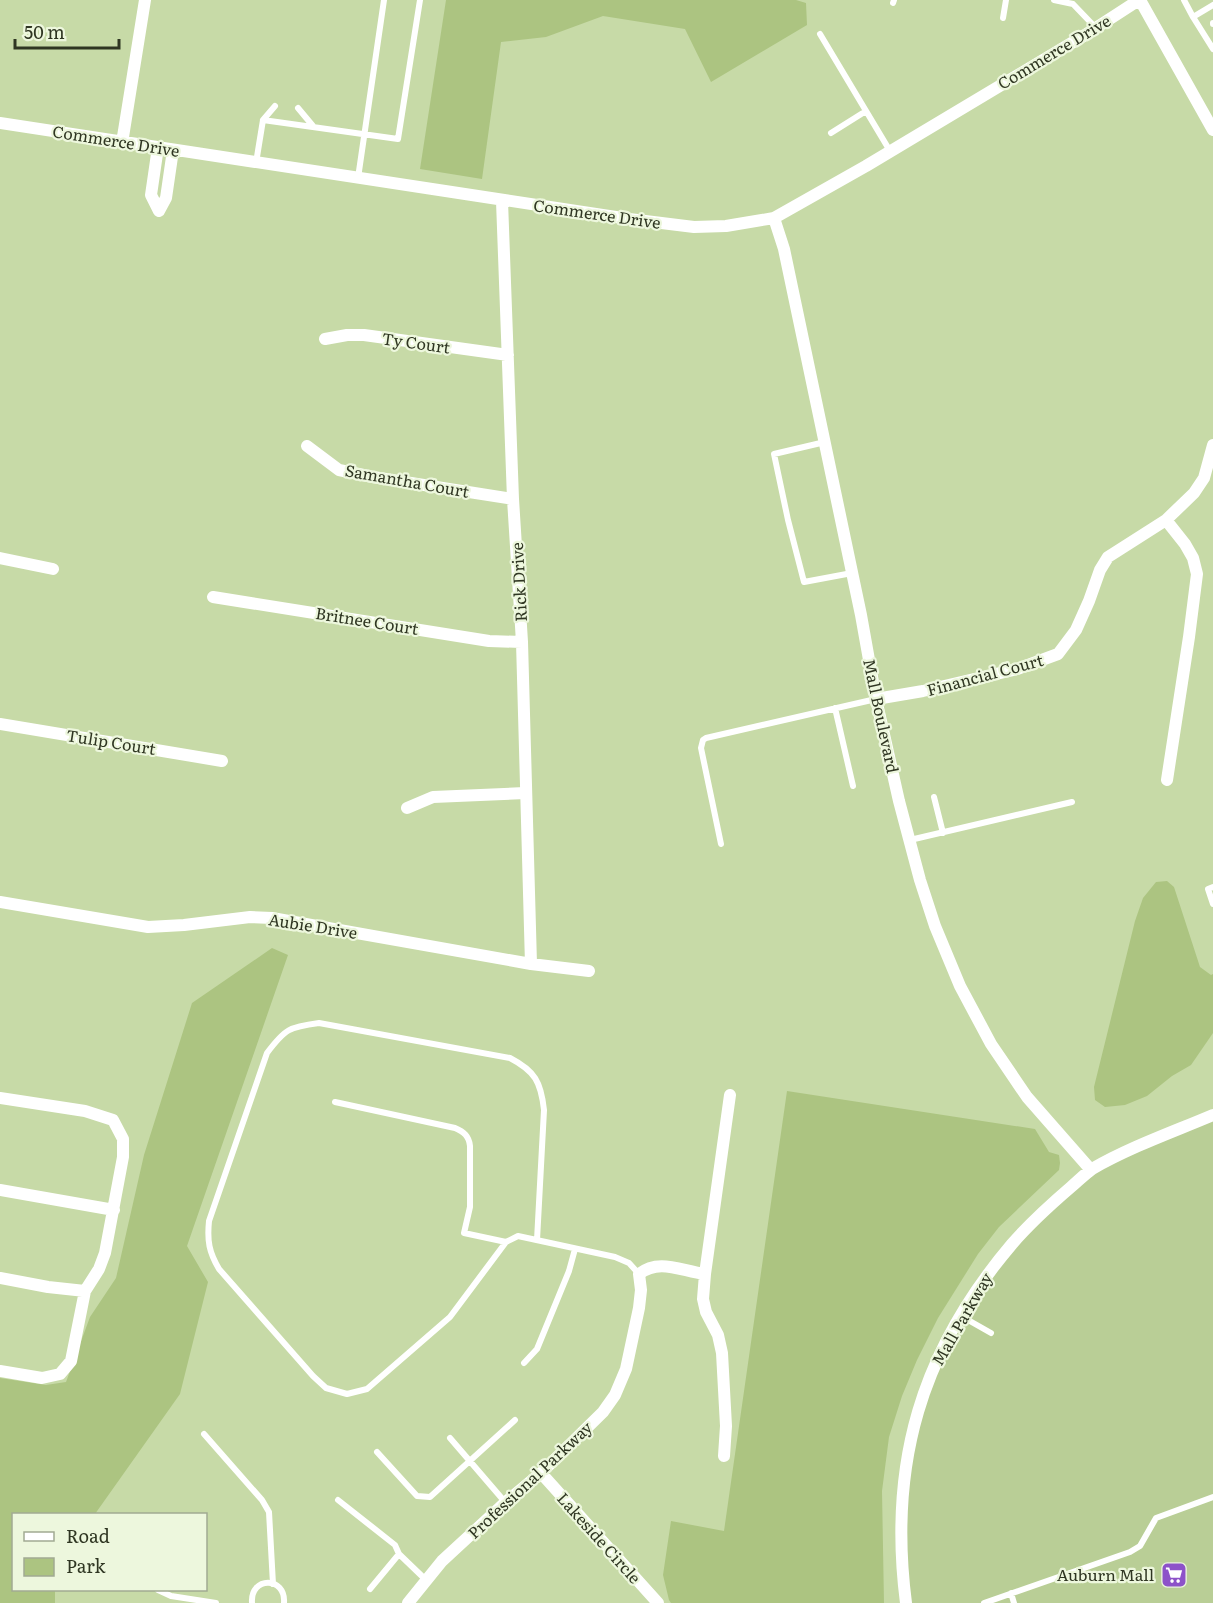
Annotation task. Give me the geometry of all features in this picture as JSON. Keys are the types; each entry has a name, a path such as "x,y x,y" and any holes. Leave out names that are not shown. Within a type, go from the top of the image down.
{"street":[{"path":"122,143 146,0"},
{"path":"1139,0 1211,127"},
{"name":"Commerce Drive","path":"0,123 502,201 694,227 726,226 774,218 890,151 1139,0"},
{"path":"158,147 151,195 159,211 166,198 173,150"},
{"name":"Rick Drive","path":"502,201 513,500 522,642 531,964"},
{"name":"Mall Boulevard","path":"774,218 784,249 825,442 876,699 909,840 935,926 960,986 991,1044 1027,1097 1091,1170"},
{"name":"Ty Court","path":"325,339 364,335 508,355"},
{"name":"Financial Court","path":"876,699 923,692 1017,669 1058,654 1076,630 1100,570 1108,557 1166,520 1194,493 1204,478 1213,445"},
{"name":"Samantha Court","path":"307,446 339,470 513,500"},
{"path":"1166,520 1185,544 1193,558 1197,574 1167,780"},
{"path":"0,558 53,569"},
{"name":"Britnee Court","path":"213,597 489,640 522,642"},
{"name":"Tulip Court","path":"0,724 222,761"},
{"path":"407,808 433,797 525,793"},
{"name":"Aubie Drive","path":"0,902 148,927 250,917 272,918 531,964 589,971"},
{"path":"724,1456 726,1426 723,1353 703,1299 730,1095"},
{"path":"0,1098 85,1110 113,1120 123,1139 123,1157 105,1253 99,1269 85,1291 71,1361 60,1374 42,1378 0,1371"},
{"name":"Mall Parkway","path":"906,1603 900,1541 902,1492 909,1444 927,1381 961,1316 992,1268 1035,1218 1091,1170 1156,1138 1213,1115"},
{"path":"0,1190 114,1210"},
{"path":"639,1274 648,1267 658,1265 705,1274"},
{"name":"Professional Parkway","path":"408,1603 442,1561 581,1436 615,1395 626,1369 639,1308 641,1290 639,1274"},
{"path":"0,1278 85,1291"},
{"name":"Lakeside Circle","path":"541,1473 658,1603"}],"lane":[{"path":"358,179 384,0"},
{"path":"263,120 398,139 420,0"},
{"path":"1003,18 1006,0"},
{"path":"1054,0 1073,4 1096,27"},
{"path":"1184,0 1213,49"},
{"path":"1193,17 1213,5"},
{"path":"820,34 890,151"},
{"path":"256,164 263,120 275,106"},
{"path":"298,108 313,127"},
{"path":"831,133 866,111"},
{"path":"825,442 774,453 804,582 852,573"},
{"path":"721,844 700,748 703,740 876,699"},
{"path":"836,708 853,786"},
{"path":"934,797 943,833"},
{"path":"909,840 1072,802"},
{"path":"1213,887 1208,889 1213,904"},
{"path":"537,1240 544,1110 542,1092 536,1076 510,1058 319,1023 294,1027 278,1039 267,1053 209,1221 207,1240 210,1254 219,1269 313,1377 327,1388 347,1394 367,1389 450,1317 506,1242 518,1236 615,1257 629,1263 639,1274"},
{"path":"335,1102 463,1131 469,1138 470,1146 470,1207 464,1233 506,1242"},
{"path":"524,1363 537,1349 569,1271 575,1250"},
{"path":"961,1316 991,1332"},
{"path":"377,1452 417,1496 430,1497 515,1420"},
{"path":"204,1434 262,1500 269,1512 273,1584"},
{"path":"450,1438 505,1502"},
{"path":"984,1603 1130,1552 1140,1546 1156,1518 1213,1497"},
{"path":"338,1500 395,1545 399,1554 426,1580"},
{"path":"370,1589 399,1554"},
{"path":"250,1603 257,1586 268,1583 278,1586 284,1594 284,1603"},
{"path":"160,1591 171,1596 216,1603"},
{"path":"1011,1593 1014,1603"}],"shaded area":[{"path":"1213,1117 1213,1603 906,1603 902,1492 927,1381 992,1268 1091,1170"}],"green space":[{"path":"446,0 796,0 806,3 807,25 711,82 685,29 603,16 546,37 501,42 482,179 420,169"},
{"path":"1167,881 1174,887 1200,967 1211,975 1213,974 1213,1033 1191,1065 1172,1076 1147,1096 1125,1105 1105,1107 1095,1100 1094,1087 1135,921 1143,898 1156,882"},
{"path":"272,948 288,955 187,1246 208,1282 180,1394 96,1513 12,1513 12,1591 55,1591 55,1603 0,1603 0,1378 46,1385 66,1382 90,1317 116,1278 144,1155 192,1003"},
{"path":"787,1091 1035,1129 1049,1152 1059,1155 1059,1170 999,1227 978,1254 938,1318 902,1396 889,1437 882,1491 884,1603 671,1603 663,1575 671,1521 724,1531"}],"place":[{"name":"Auburn Mall","path":"1174,1575"}]}
